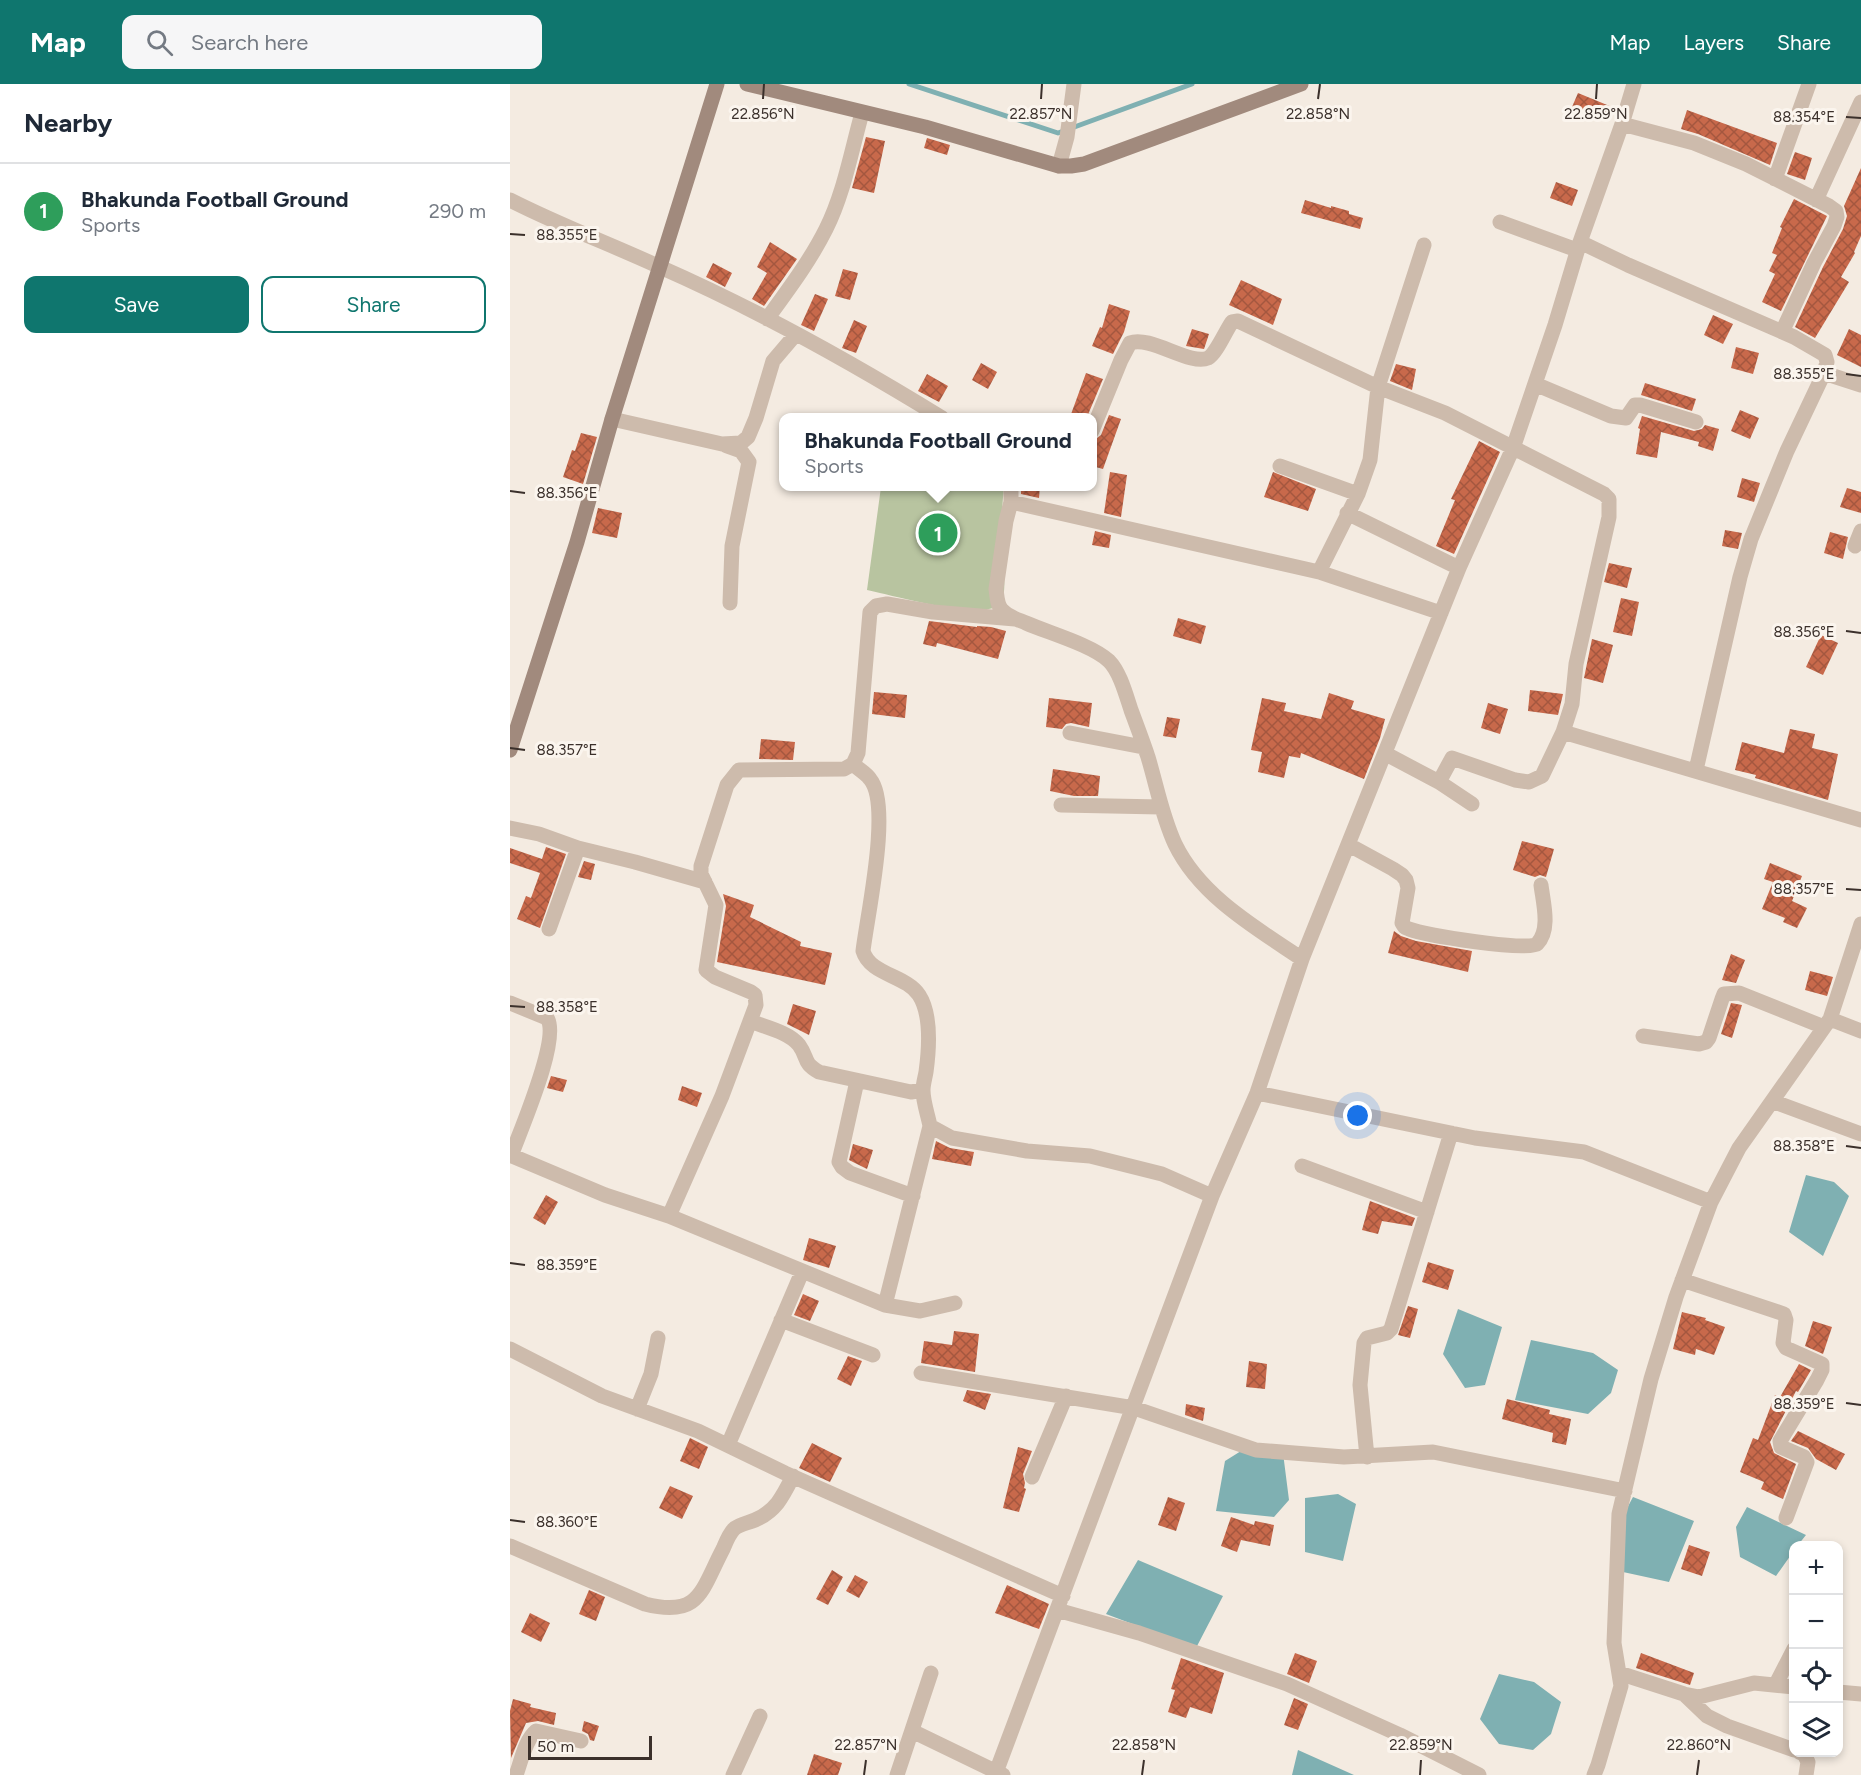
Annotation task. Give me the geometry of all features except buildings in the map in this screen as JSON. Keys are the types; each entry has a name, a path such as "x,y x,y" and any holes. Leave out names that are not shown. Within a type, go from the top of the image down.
{"street":[{"path":"510,750 577,542 612,418 717,84"},
{"path":"747,84 925,127 1059,166 1084,164 1301,84"},
{"path":"1059,166 1074,84"},
{"path":"912,1731 998,1774 1212,1196 1257,1093 1302,959 1459,568 1513,448 1556,325 1579,246 1634,84"},
{"path":"1775,179 1809,84"},
{"path":"1816,200 1861,102"},
{"path":"767,319 809,259 826,228 839,198 862,113"},
{"path":"1622,124 1694,143 1746,164 1836,211 1837,217 1782,332"},
{"path":"510,200 548,220 660,266 767,319 872,374 935,413"},
{"path":"1500,222 1579,246 1628,265 1782,332 1825,355 1827,362 1824,372 1801,420 1751,539 1740,576 1696,770"},
{"path":"1319,572 1358,494 1370,460 1378,387 1424,245"},
{"path":"1097,418 1120,360 1130,343 1142,341 1180,354 1200,359 1208,358 1214,353 1232,322 1238,321 1378,387 1445,413 1604,494 1609,500 1609,517 1576,664 1572,704 1563,732 1542,776 1529,782 1515,780 1452,758 1439,782"},
{"path":"722,444 741,443 748,437 773,361 796,334"},
{"path":"1824,372 1861,385"},
{"path":"1535,384 1611,416 1626,418 1635,405 1640,405 1696,422"},
{"path":"612,418 722,444 741,451 749,462 732,546 730,603"},
{"path":"1280,466 1358,494"},
{"path":"1011,491 996,589 997,600 1002,610 1015,619 1092,649 1109,661 1128,699 1143,747 1148,755 1161,807 1175,844 1190,871 1236,912 1302,959"},
{"path":"1011,502 1319,572 1441,614"},
{"path":"1347,513 1459,568"},
{"path":"1856,546 1861,531"},
{"path":"669,1216 722,1096 756,1005 755,995 751,992 715,977 706,970 716,904 701,874 701,866 727,785 739,770 844,768 853,764 858,753 870,612 876,606 887,604 933,612 1015,619"},
{"path":"1563,732 1861,820"},
{"path":"1071,733 1143,747"},
{"path":"1386,754 1439,782 1472,804"},
{"path":"853,764 870,779 876,790 878,807 878,853 863,951 866,959 873,965 905,982 919,994 925,1006 929,1043 923,1090 930,1126 885,1305"},
{"path":"1061,806 1161,807"},
{"path":"510,828 539,834 578,848 705,882"},
{"path":"1349,845 1402,875 1408,888 1402,923 1405,927 1423,933 1500,945 1527,948 1535,946 1544,926 1545,914 1541,885"},
{"path":"549,929 578,848"},
{"path":"1593,1775 1621,1686 1614,1643 1619,1514 1650,1379 1682,1280 1711,1202 1739,1148 1827,1023 1861,924"},
{"path":"1643,1036 1699,1044 1706,1042 1724,994 1731,992 1827,1023 1861,1031"},
{"path":"510,1003 547,1018 552,1029 547,1056 510,1155 605,1195 669,1216 885,1305 920,1311 955,1303"},
{"path":"750,1021 791,1039 799,1045 807,1065 819,1072 911,1092 923,1090"},
{"path":"857,1081 839,1162 850,1173 913,1196"},
{"path":"1257,1093 1485,1140 1584,1152 1711,1202"},
{"path":"1772,1101 1861,1134"},
{"path":"930,1126 952,1138 1027,1151 1090,1156 1162,1174 1212,1196"},
{"path":"1366,1457 1360,1385 1364,1344 1367,1338 1387,1333 1391,1329 1451,1133"},
{"path":"1302,1166 1427,1212"},
{"path":"728,1445 802,1272"},
{"path":"1682,1280 1784,1314 1786,1320 1783,1343 1786,1348 1822,1364 1817,1380 1780,1441 1781,1447 1804,1458 1807,1462 1786,1518"},
{"path":"781,1320 873,1355"},
{"path":"637,1409 651,1374 658,1338"},
{"path":"510,1349 602,1396 698,1431 1060,1603 1287,1684 1400,1735 1479,1775"},
{"path":"921,1373 1134,1408 1256,1450 1344,1457 1433,1452 1625,1491"},
{"path":"1032,1477 1066,1396"},
{"path":"510,1546 645,1604 664,1609 678,1608 691,1604 701,1590 736,1526 769,1513 778,1504 793,1476"},
{"path":"1776,1684 1789,1659"},
{"path":"897,1775 931,1673"},
{"path":"1619,1673 1684,1694 1699,1696 1743,1684 1789,1685"},
{"path":"1843,1692 1861,1694"},
{"path":"1684,1694 1707,1716 1726,1726 1789,1748"},
{"path":"733,1775 760,1716"},
{"path":"516,1775 528,1742 536,1731 581,1741"},
{"path":"1806,1757 1808,1762 1806,1775"}],"green space":[{"path":"880,491 1004,491 1001,547 1003,597 1001,602 993,608 978,610 938,606 867,590"}],"water":[{"path":"1806,1175 1834,1182 1849,1196 1823,1256 1789,1232"},
{"path":"1458,1309 1502,1327 1485,1385 1465,1388 1443,1354"},
{"path":"1531,1340 1593,1353 1618,1370 1611,1393 1588,1414 1515,1400"},
{"path":"1249,1446 1283,1453 1289,1500 1274,1517 1216,1511 1225,1461"},
{"path":"1338,1494 1356,1504 1343,1561 1305,1552 1305,1498"},
{"path":"1633,1497 1694,1521 1669,1582 1623,1572 1625,1512"},
{"path":"1747,1507 1806,1535 1801,1541 1789,1541 1789,1558 1776,1576 1740,1557 1736,1527"},
{"path":"1138,1560 1223,1596 1196,1648 1106,1614"},
{"path":"1499,1674 1534,1682 1561,1702 1551,1734 1533,1750 1499,1744 1480,1719"},
{"path":"1298,1750 1354,1775 1292,1775"}],"waterway":[{"path":"909,84 1058,133 1192,84"}],"place":[{"name":"Bhakunda Football Ground","path":"938,533"}]}
